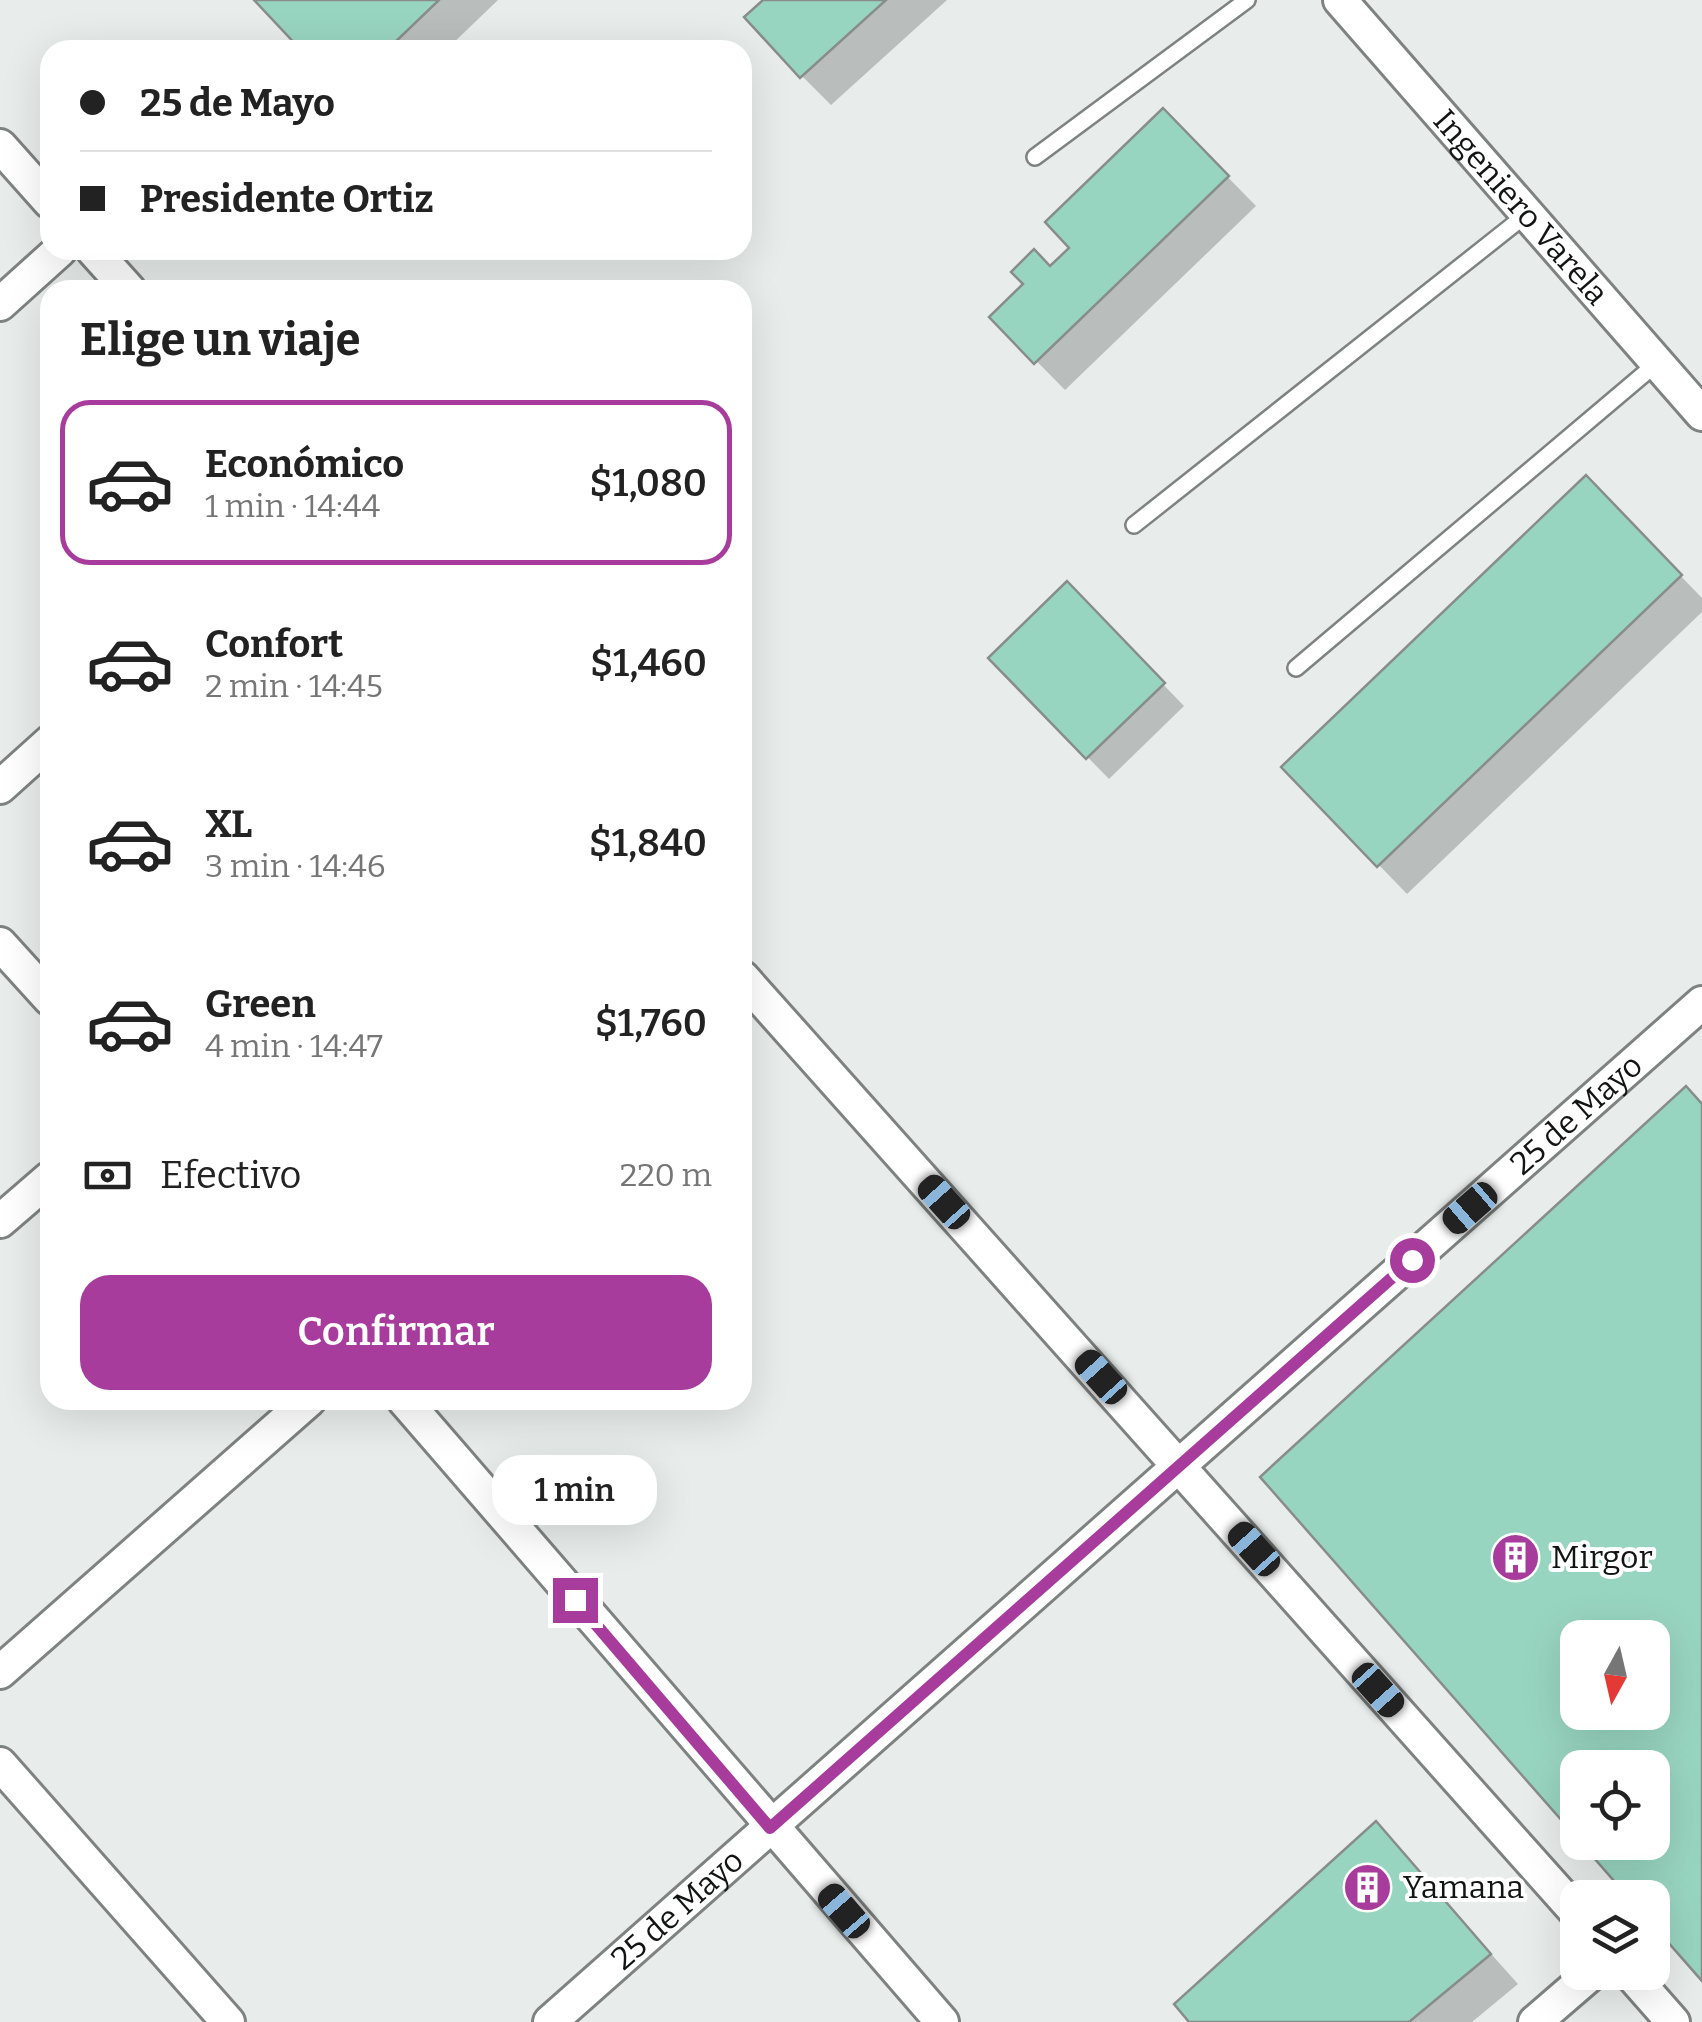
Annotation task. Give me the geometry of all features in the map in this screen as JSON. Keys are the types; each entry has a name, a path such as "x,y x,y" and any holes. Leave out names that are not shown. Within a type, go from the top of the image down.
{"street":[{"name":"Ingeniero Varela","path":"1340,0 1702,414"},
{"path":"0,146 40,191"},
{"path":"0,304 49,260"},
{"path":"103,260 120,280"},
{"path":"0,786 40,751"},
{"path":"0,944 40,989"},
{"path":"752,999 1179,1465 1560,1894"},
{"name":"25 de Mayo","path":"550,2022 1702,1004"},
{"path":"0,1221 40,1187"},
{"path":"0,1672 298,1410"},
{"path":"413,1410 770,1828 942,2022"},
{"path":"0,1764 228,2022"},
{"path":"1535,2022 1572,1990"},
{"path":"1645,1990 1673,2022"}],"lane":[{"path":"1036,157 1247,0"},
{"path":"1134,525 1527,214"},
{"path":"1296,668 1657,362"}],"building":[{"path":"254,0 439,0 397,40 292,40"},
{"path":"763,0 886,0 800,78 744,17"},
{"path":"1163,108 1229,176 1034,364 989,317 1023,284 1011,272 1034,249 1050,266 1069,248 1045,222"},
{"path":"1586,475 1682,575 1377,867 1281,767"},
{"path":"1067,581 1165,683 1086,759 988,658"},
{"name":"Mirgor","path":"1686,1086 1702,1104 1702,1981 1670,1945 1670,1880 1613,1880 1596,1860 1670,1860 1670,1750 1560,1750 1560,1819 1260,1477"},
{"name":"Yamana","path":"1376,1821 1491,1954 1409,2022 1189,2022 1174,2004"}],"place":[{"name":"Mirgor","path":"1516,1557"},
{"name":"Yamana","path":"1368,1887"}],"route":[{"path":"575,1600 770,1828 1412,1260"}]}
